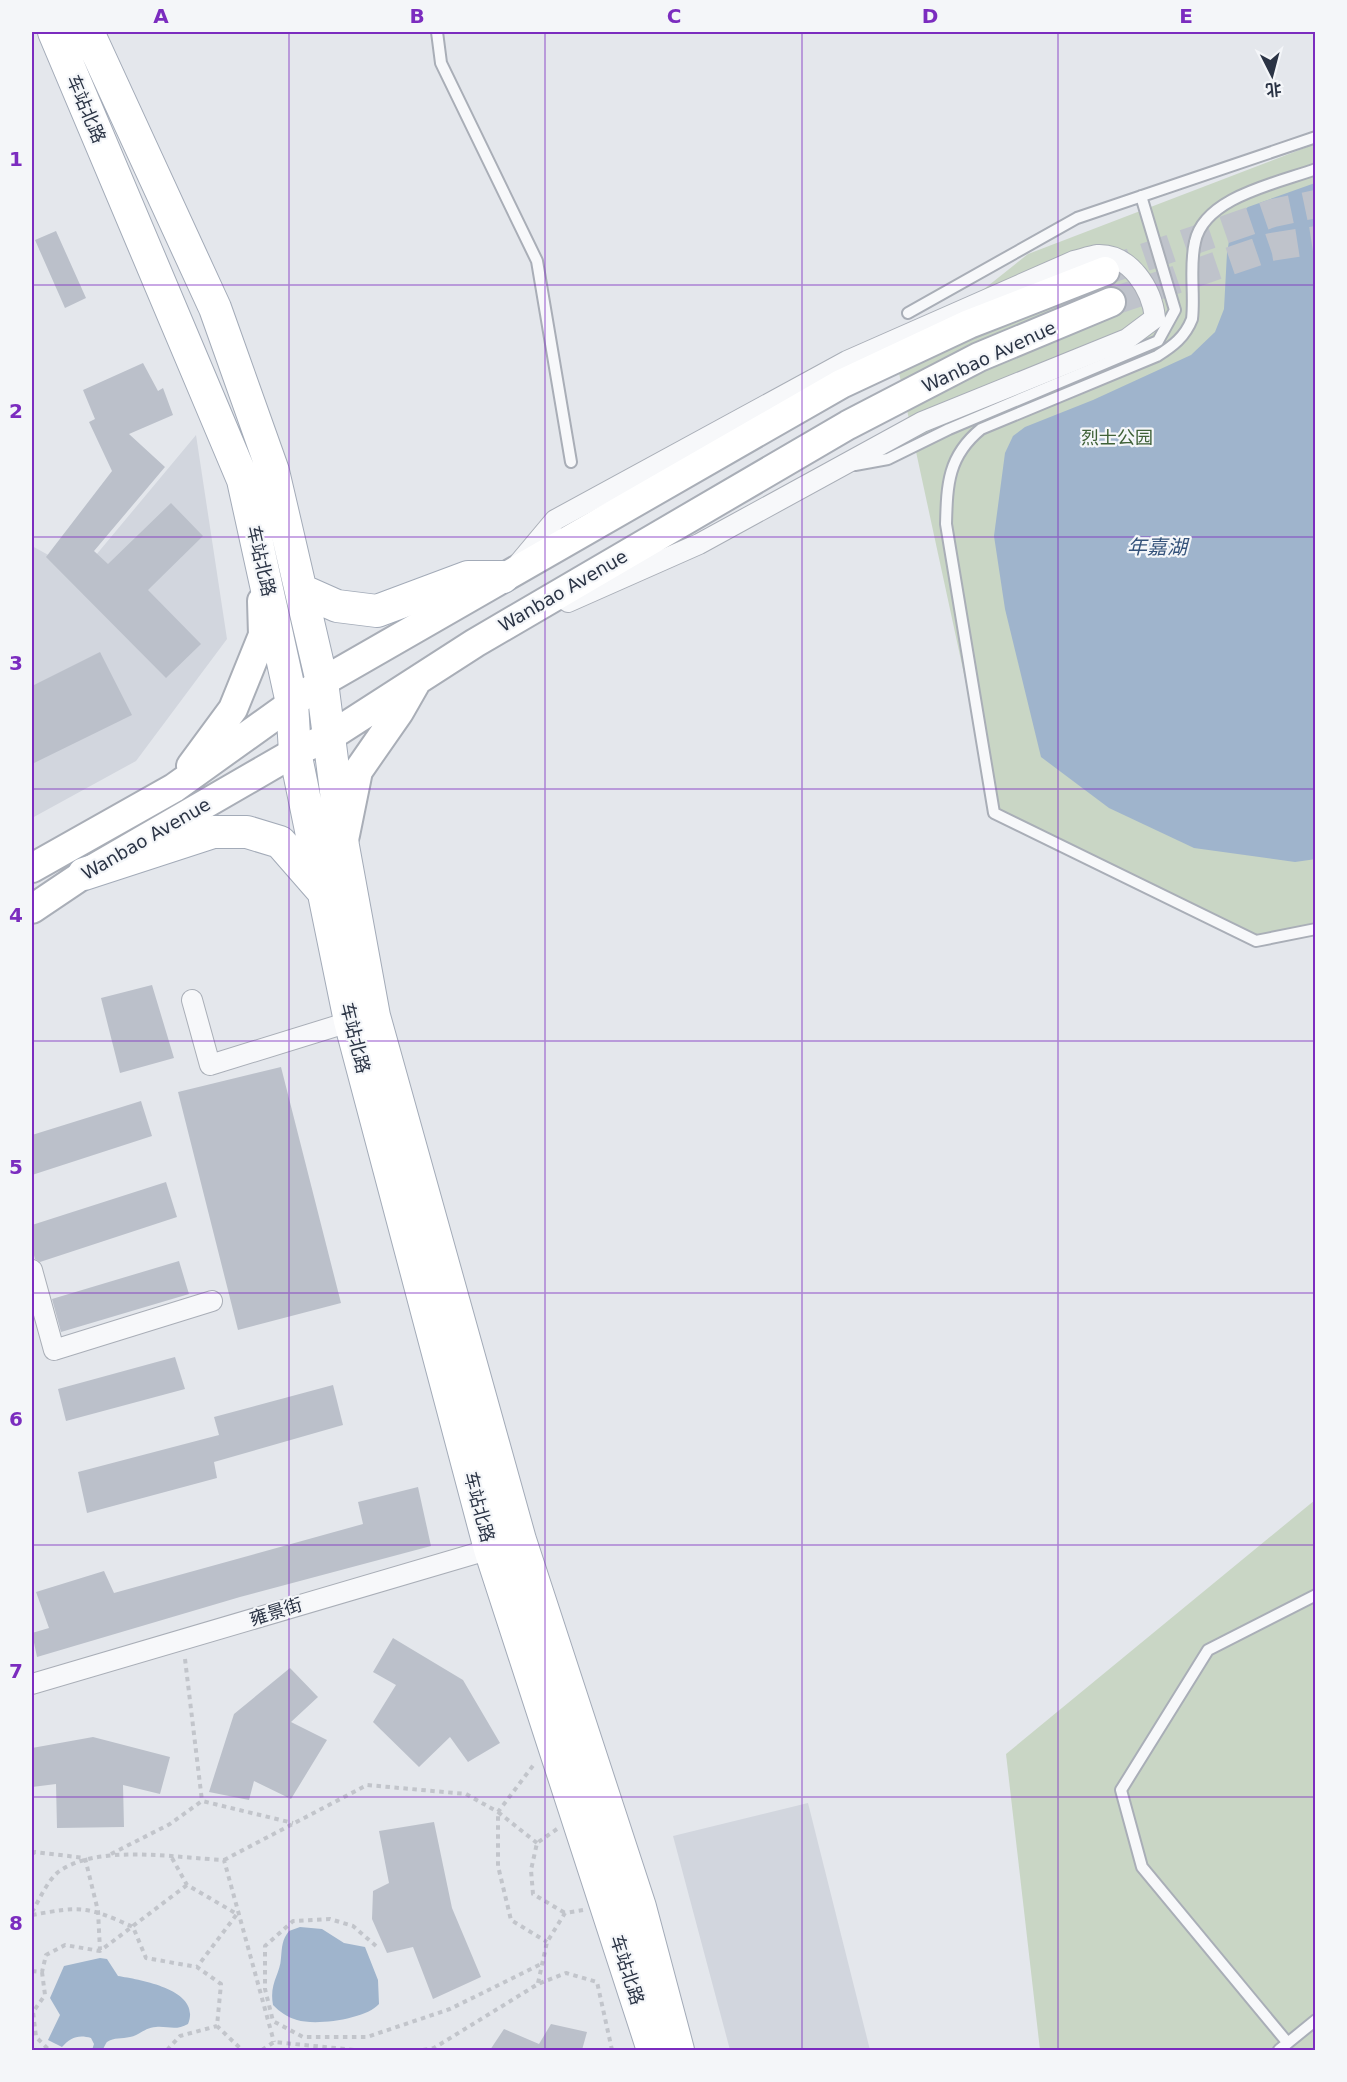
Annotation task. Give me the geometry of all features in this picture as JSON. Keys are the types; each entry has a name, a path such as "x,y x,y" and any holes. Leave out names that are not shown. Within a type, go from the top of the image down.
{"main road":[{"name":"车站北路","path":"54,32 243,480 292,703 295,752 323,891 520,1540 640,1907 678,2050"},
{"name":"车站北路","path":"88,32 215,308 273,471 322,682 362,1019 490,1549 653,2050"},
{"name":"Wanbao Avenue","path":"32,867 174,788 322,682 841,384 969,324 1105,271"},
{"name":"Wanbao Avenue","path":"32,909 84,874 295,752 329,737 475,643 848,425 979,357 1111,302"},
{"path":"174,788 233,709 262,635 261,560"},
{"path":"301,590 337,606 377,611 468,577 507,574"},
{"path":"343,846 358,771 399,712 419,678"},
{"path":"84,874 213,832 247,832 280,842 323,891"}],"street":[{"path":"475,643 699,544 922,422 1127,339 1155,318 1153,306 1140,278 1122,260 1099,255 1074,261 846,361 555,520 507,574"},
{"path":"192,1000 210,1065 362,1019"},
{"path":"32,1270 54,1350 212,1301"},
{"name":"雍景街","path":"32,1684 520,1540"}],"lane":[{"path":"437,32 441,63 537,261 571,462"},
{"path":"908,313 1077,218 1316,137"},
{"path":"1316,169 1228,201 1215,210 1202,225 1195,239 1193,256 1192,320 1175,344 1156,356 981,429 966,441 954,460 947,488 946,524 994,813 1256,940 1316,929"},
{"path":"837,468 888,459 949,429 1158,341 1175,310 1141,196"},
{"path":"1316,1594 1208,1650 1121,1790 1142,1867 1283,2046 1316,2020"}],"path":[{"path":"183,1640 202,1801"},
{"path":"548,1942 511,1920 498,1866 498,1812 553,1740"},
{"path":"32,1854 35,1852 84,1858 110,1854 224,1860 367,1785 466,1794 498,1812 537,1843"},
{"path":"110,1854 170,1824 202,1801 294,1824"},
{"path":"578,1817 537,1843 531,1870 533,1894 565,1913 607,1907"},
{"path":"84,1858 98,1911 100,1951"},
{"path":"32,1913 56,1874 84,1858"},
{"path":"171,1858 187,1884 237,1914"},
{"path":"224,1860 274,2042"},
{"path":"49,2050 36,2037 32,2012 45,1995 42,1972 46,1955 65,1945 100,1951 187,1884"},
{"path":"32,1913 74,1907 98,1911 133,1927 146,1958 197,1967 221,1984 216,2026"},
{"path":"538,1984 548,1942 565,1913"},
{"path":"197,1967 237,1914"},
{"path":"376,1946 353,1926 330,1920 293,1921 265,1946 265,1989 273,2021 303,2037 367,2037 450,2009 543,1963"},
{"path":"32,1971 42,1972"},
{"path":"423,2050 435,2048 538,1984 566,1973 597,1982 612,2050"},
{"path":"166,2050 180,2037 216,2026"},
{"path":"216,2026 242,2050"},
{"path":"262,2050 274,2042 355,2050"},
{"path":"115,2050 117,2048 120,2050"}],"shaded area":[{"path":"196,435 227,639 136,761 32,818 32,640 34,638 32,629 32,546 81,573"},
{"path":"808,1803 870,2050 730,2050 673,1836"}],"green space":[{"name":"年嘉湖","path":"1315,144 1315,929 1256,941 994,813 896,359 1028,254"},
{"path":"1315,1500 1315,2050 1040,2050 1006,1754"}],"water":[{"name":"年嘉湖","path":"1315,183 1316,859 1295,862 1194,848 1109,808 1041,757 1005,609 994,536 1005,453 1013,436 1025,427 1093,400 1191,355 1215,332 1224,309 1227,253 1233,218 1248,207"},
{"path":"300,1927 322,1929 344,1943 365,1947 378,1980 379,2004 363,2014 328,2022 305,2022 293,2019 273,2005 272,1991 284,1940 289,1931"},
{"path":"100,1958 107,1959 118,1976 154,1984 178,1995 186,2003 190,2012 188,2024 176,2028 152,2027 134,2036 112,2039 107,2042 103,2050 92,2050 94,2044 91,2038 82,2036 68,2041 62,2047 48,2040 60,2015 50,1998 64,1966"}],"building":[{"path":"56,231 86,298 65,308 35,240"},
{"path":"143,363 158,391 163,388 173,415 129,434 165,467 94,551 108,564 171,503 203,536 148,590 201,644 166,678 46,557 112,471 89,422 95,419 83,390"},
{"path":"100,652 132,715 32,764 32,686"},
{"path":"152,985 174,1058 120,1073 101,998"},
{"path":"281,1067 341,1303 238,1330 178,1092"},
{"path":"141,1101 152,1136 32,1175 32,1135"},
{"path":"166,1182 177,1217 40,1262 35,1259 32,1247 32,1225"},
{"path":"179,1261 189,1294 61,1332 52,1299"},
{"path":"175,1357 185,1389 66,1421 58,1389"},
{"path":"333,1385 343,1425 214,1462 217,1478 87,1513 78,1472 219,1435 214,1417"},
{"path":"418,1487 431,1546 240,1597 37,1657 32,1633 49,1628 36,1592 104,1571 114,1593 363,1524 358,1502"},
{"path":"393,1638 463,1680 500,1743 468,1762 450,1737 419,1767 373,1722 396,1685 373,1672"},
{"path":"290,1668 318,1697 291,1722 327,1740 291,1799 254,1781 249,1800 209,1792 234,1714"},
{"path":"93,1737 170,1757 160,1794 123,1785 124,1827 57,1828 56,1784 32,1787 32,1748"},
{"path":"434,1822 452,1908 481,1977 433,1999 413,1947 387,1953 372,1919 373,1891 389,1883 379,1831"},
{"path":"551,2024 587,2032 582,2050 490,2050 504,2029 539,2044"}],"tunnel":[{"path":"1105,271 1273,213 1316,204"},
{"path":"1111,302 1271,247 1316,240"}],"park label":[{"name":"烈士公园","path":"1117,438"}]}
